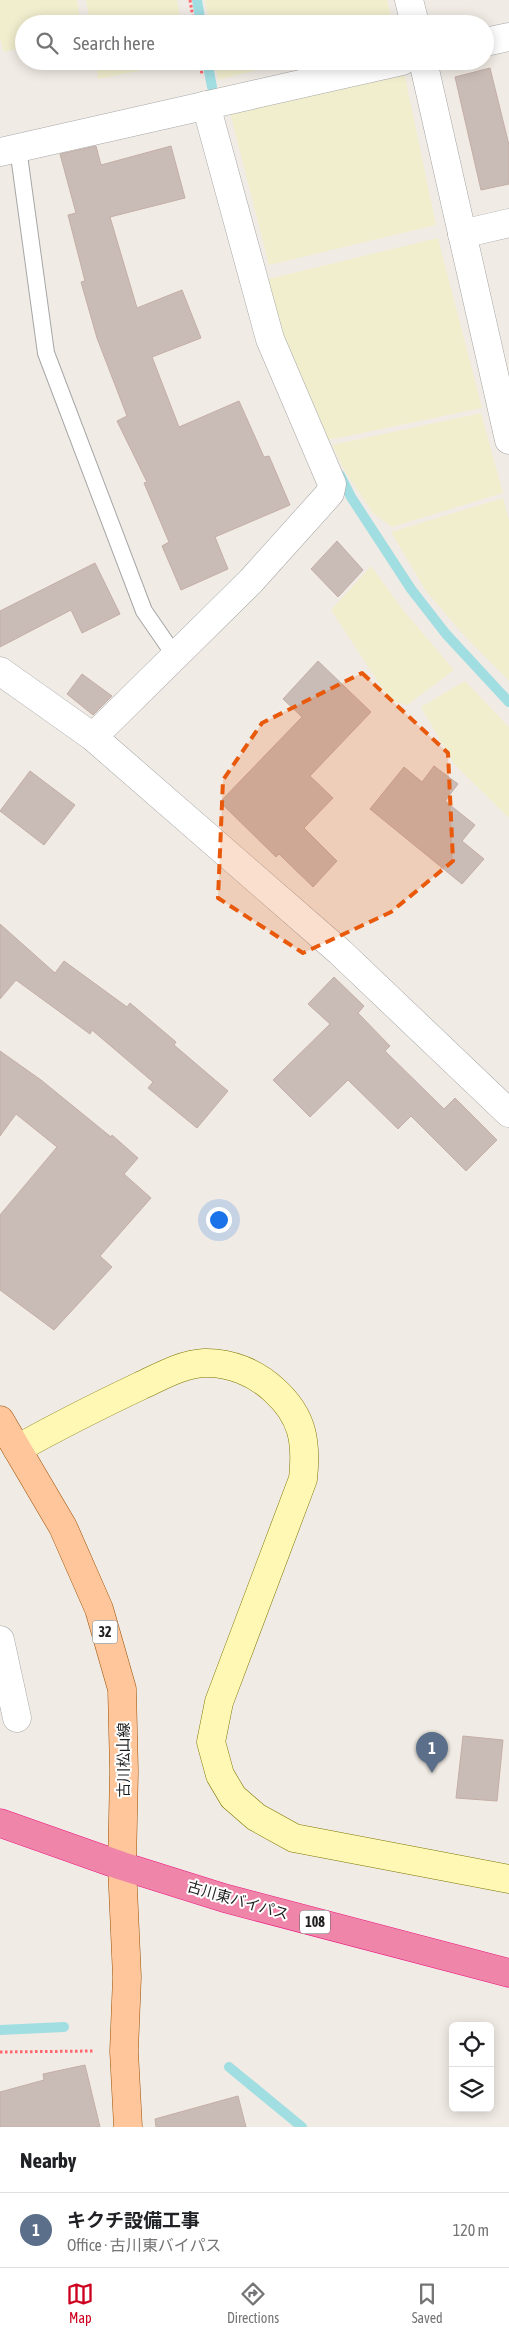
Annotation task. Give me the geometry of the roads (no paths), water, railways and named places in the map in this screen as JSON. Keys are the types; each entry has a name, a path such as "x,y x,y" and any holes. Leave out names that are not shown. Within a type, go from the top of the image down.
{"highway":[{"name":"古川東バイパス","path":"0,1823 122,1866 224,1898 509,1972"}],"main road":[{"name":"古川松山線","path":"0,1420 63,1527 99,1609 122,1689 124,1771 122,1866 127,1977 124,2052 128,2127"}],"street":[{"path":"410,0 413,15"},
{"path":"494,40 509,37"},
{"path":"9,150 362,70"},
{"path":"425,70 462,234 505,404 509,440"},
{"path":"92,737 251,581 330,493 332,484 270,338 206,105"},
{"path":"462,234 509,223"},
{"path":"0,671 92,737 340,952 509,1113"},
{"path":"17,1449 80,1414 176,1369 204,1363 233,1367 261,1378 283,1397 299,1424 306,1450 303,1480 218,1702 211,1742 220,1775 233,1797 256,1817 294,1838 509,1879"},
{"path":"0,1640 17,1718"}],"lane":[{"path":"9,150 46,353 144,611 175,656"}],"waterway":[{"path":"197,0 200,15"},
{"path":"209,70 212,87"},
{"path":"340,475 351,497 411,589 446,634 509,702"},
{"path":"0,2030 64,2027"},
{"path":"229,2067 302,2127"}],"place":[{"name":"キクチ設備工事","path":"432,1773"}]}
